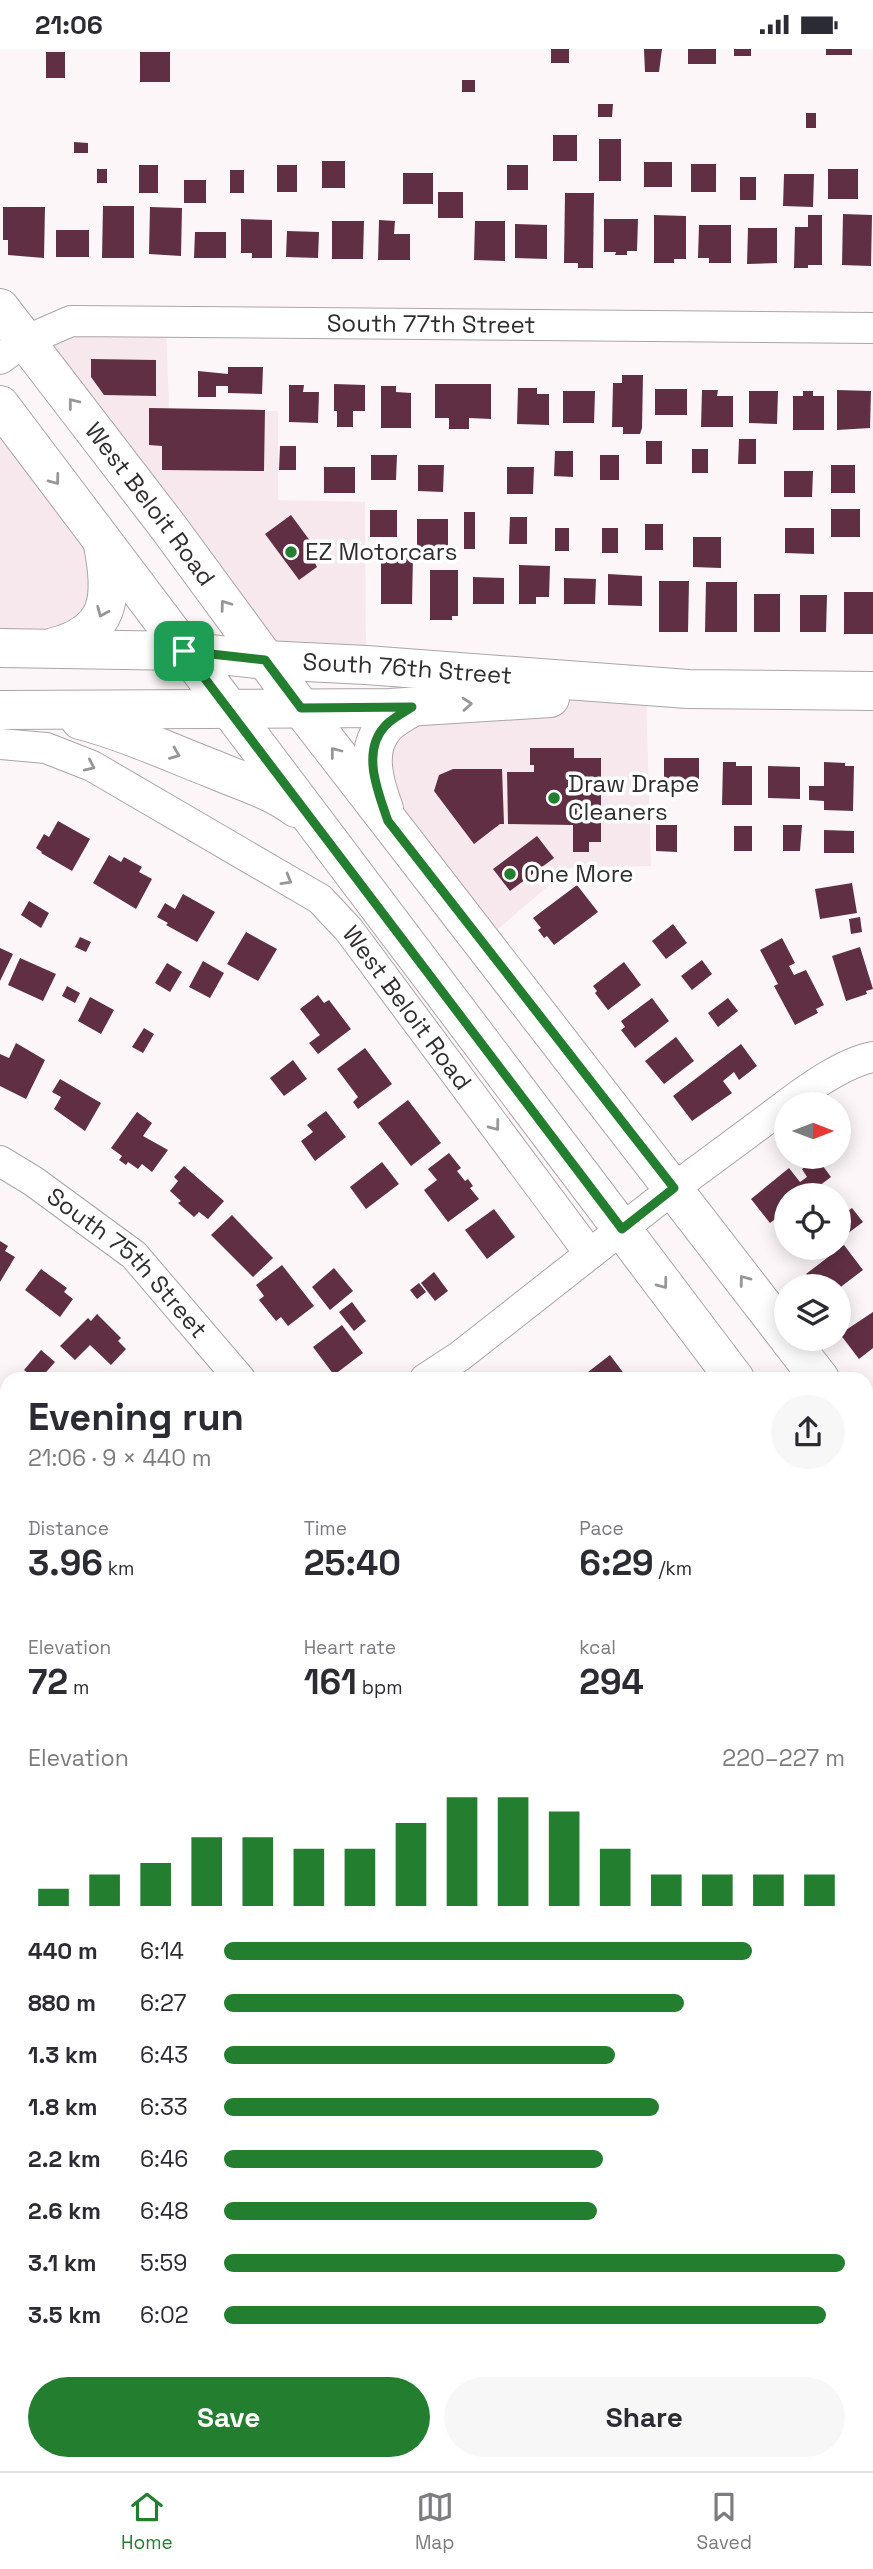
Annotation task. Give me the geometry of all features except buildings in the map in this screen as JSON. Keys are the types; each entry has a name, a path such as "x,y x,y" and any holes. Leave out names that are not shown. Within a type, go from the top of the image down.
{"main road":[{"name":"West Beloit Road","path":"0,308 13,350 169,528 301,708 774,1320"},
{"name":"West Beloit Road","path":"0,405 103,545 730,1372"},
{"path":"47,648 85,636 94,628 102,614 108,591 108,570 103,545"},
{"name":"South 76th Street","path":"0,647 184,651 265,660 688,689 873,691"},
{"name":"South 76th Street","path":"0,710 412,707 688,689"},
{"path":"388,821 375,785 373,771 376,739 389,722 412,707"},
{"path":"41,710 105,727 178,755 270,792 311,818"},
{"name":"West Beloit Road","path":"798,1351 814,1372"}],"street":[{"name":"South 77th Street","path":"13,350 71,321 873,328"},
{"name":"West Beloit Road","path":"13,744 46,748 92,766 320,899 349,930 590,1254"},
{"path":"804,1092 863,1059 873,1058"},
{"path":"436,1372 460,1356 674,1188 774,1115"},
{"name":"South 75th Street","path":"0,1161 33,1181 134,1255 234,1372"}],"shaded area":[{"path":"166,320 169,412 278,411 278,500 365,502 366,665 265,660 25,341"},
{"path":"0,405 103,545 78,649 0,648"},
{"path":"646,692 651,866 569,868 482,943 350,770 390,708"}],"place":[{"name":"EZ Motorcars","path":"291,552"},
{"name":"Draw Drape Cleaners","path":"554,798"},
{"name":"One More","path":"510,874"}],"route":[{"path":"184,651 265,660 301,708 412,707 389,722 376,739 373,760 375,785 388,821 674,1188 622,1229 184,651"}]}
